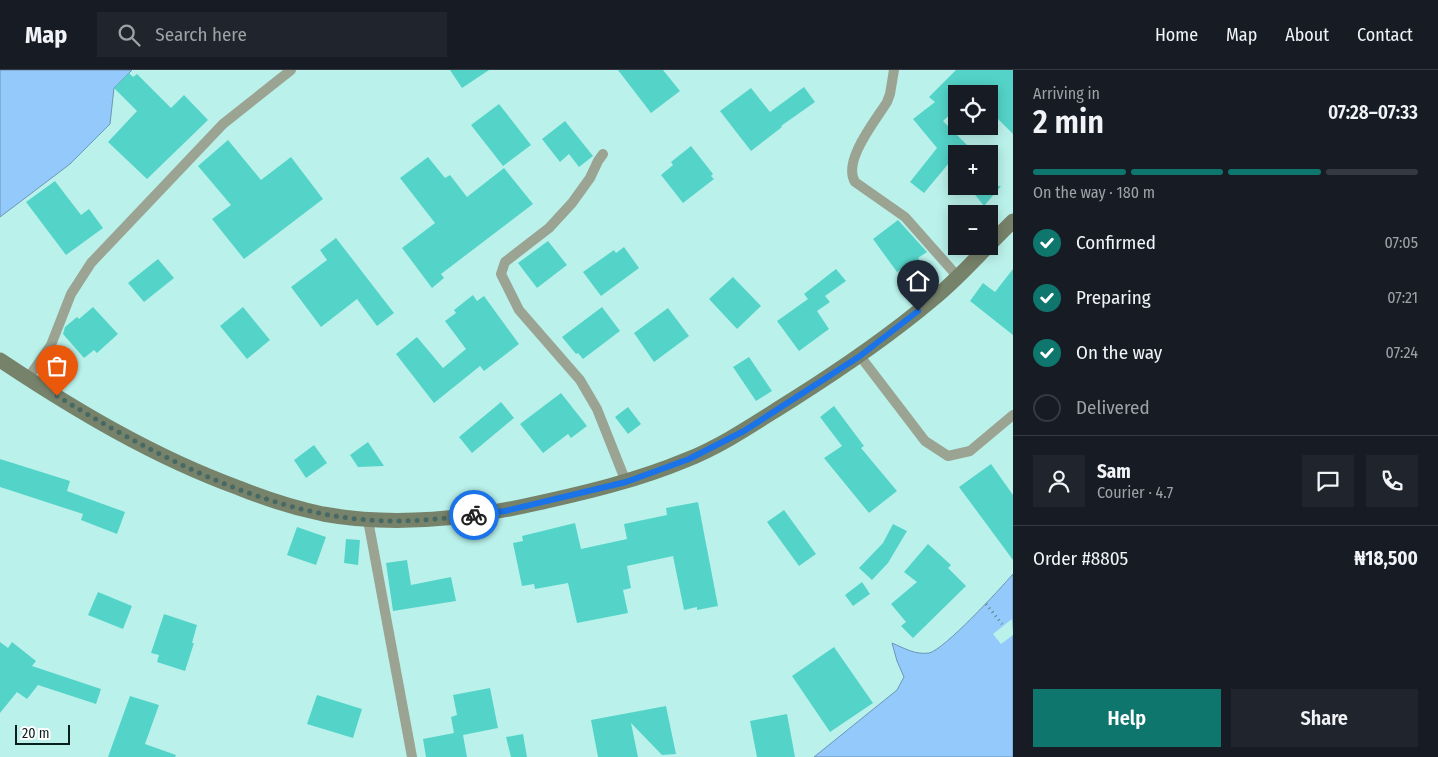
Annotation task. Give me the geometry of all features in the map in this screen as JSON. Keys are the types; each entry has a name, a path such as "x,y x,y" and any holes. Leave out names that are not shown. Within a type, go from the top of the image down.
{"street":[{"path":"998,236 1013,221"},
{"path":"0,360 136,443 212,478 281,504 324,514 368,520 433,520 505,511 626,482 689,459 744,431 860,356 933,300 979,255"}],"lane":[{"path":"28,378 51,345 70,294 91,263 223,124 291,70"},
{"path":"894,70 887,102 858,148 852,162 851,177 855,182 905,217 958,277"},
{"path":"604,154 572,203 548,228 505,262 501,274 519,310 580,380 597,409 626,482"},
{"path":"860,356 925,441 948,456 970,451 1013,415"},
{"path":"368,520 412,757"}],"path":[{"path":"986,604 1002,624"}],"water":[{"path":"0,70 132,70 114,88 110,124 70,164 0,217"},
{"path":"1013,574 1013,757 814,757 897,690 904,677 892,643 910,651 929,653 947,642"}],"pier":[{"path":"1012,619 1013,635 1001,644 993,634"}],"building":[{"path":"450,70 489,70 462,88"},
{"path":"618,70 663,70 680,91 651,113"},
{"path":"956,70 1013,70 1013,134 998,119 998,85 948,85 948,116 943,121 948,126 948,135 957,135 967,145 948,145 948,164 924,193 910,182 937,148 913,119 935,102 929,97"},
{"path":"129,73 133,77 137,74 171,108 184,95 208,120 147,179 108,142 137,111 114,88"},
{"path":"804,87 815,102 781,126 751,151 720,111 751,88 770,112"},
{"path":"499,104 531,145 503,166 471,125"},
{"path":"565,121 593,156 579,167 569,154 560,162 542,139"},
{"path":"228,140 261,180 291,157 323,199 244,259 212,219 231,205 198,166"},
{"path":"691,146 713,174 711,176 714,179 683,203 661,175 673,165 671,162"},
{"path":"428,157 445,178 450,175 467,197 504,168 533,204 441,274 444,278 432,288 402,248 435,223 400,178"},
{"path":"55,181 81,215 89,209 103,228 66,255 26,202"},
{"path":"975,195 993,195 985,205"},
{"path":"898,220 927,252 918,258 936,282 926,290 906,266 897,272 873,239"},
{"path":"336,238 394,313 377,326 357,299 321,327 291,287 327,260 320,250"},
{"path":"548,241 567,265 537,288 518,263"},
{"path":"624,247 639,268 601,296 583,272 614,250 616,253"},
{"path":"158,259 174,278 144,302 128,283"},
{"path":"836,269 846,281 825,296 830,302 817,311 829,329 799,351 777,321 808,299 804,294"},
{"path":"1013,269 1013,335 970,301 983,283 995,292"},
{"path":"733,277 761,306 737,329 709,299"},
{"path":"473,295 477,301 484,296 519,344 484,371 480,366 434,403 396,354 417,337 443,368 466,349 445,321 456,313 454,310"},
{"path":"93,307 118,334 97,353 94,350 84,358 63,334 65,327 77,317 79,319"},
{"path":"243,307 270,340 247,359 220,326"},
{"path":"602,307 620,331 583,359 578,353 576,354 562,337"},
{"path":"668,308 689,336 654,362 634,333"},
{"path":"749,357 772,391 756,401 733,367"},
{"path":"561,393 587,426 571,438 568,434 543,453 520,424"},
{"path":"501,402 514,418 472,453 459,437"},
{"path":"834,406 864,446 861,448 897,491 869,513 824,458 842,446 820,417"},
{"path":"628,407 641,424 628,434 615,417"},
{"path":"368,442 384,466 358,467 350,455"},
{"path":"314,445 327,463 306,478 294,460"},
{"path":"0,459 70,481 67,491 125,512 117,534 81,520 83,514 0,487"},
{"path":"991,464 1013,495 1013,560 959,487"},
{"path":"698,502 718,606 697,610 697,607 684,610 673,556 627,566 631,588 623,590 628,613 577,623 568,583 535,589 534,584 522,586 513,543 523,541 522,536 575,523 581,549 627,539 624,524 667,515 666,508"},
{"path":"784,510 816,554 799,566 767,522"},
{"path":"893,524 907,531 888,563 872,580 859,568 883,543"},
{"path":"297,527 326,537 316,565 287,555"},
{"path":"346,539 360,540 358,565 344,563"},
{"path":"928,544 951,565 948,568 966,586 913,638 901,626 906,622 891,604 917,582 904,572"},
{"path":"407,560 411,585 451,577 456,601 393,611 386,563"},
{"path":"862,582 870,594 853,606 845,595"},
{"path":"98,592 132,606 123,629 88,615"},
{"path":"164,614 197,625 192,643 194,643 185,671 157,662 159,655 151,653"},
{"path":"0,642 8,648 12,642 36,661 32,666 101,689 96,704 38,685 27,699 17,692 0,713"},
{"path":"834,647 873,703 830,732 792,676"},
{"path":"490,688 498,728 463,735 467,757 426,757 423,739 454,733 451,717 457,715 453,695"},
{"path":"317,695 362,709 353,738 307,724"},
{"path":"130,696 159,705 145,744 176,755 175,757 108,757"},
{"path":"666,706 676,754 662,755 631,723 638,757 598,757 591,720"},
{"path":"787,714 795,757 757,757 750,721"},
{"path":"523,734 527,757 511,757 506,737"}],"way so far":[{"path":"57,396 136,443 212,478 281,504 324,514 368,520 433,520 474,515"}],"route":[{"path":"474,515 505,511 588,492 626,482 689,459 744,431 860,356 918,311"}]}
